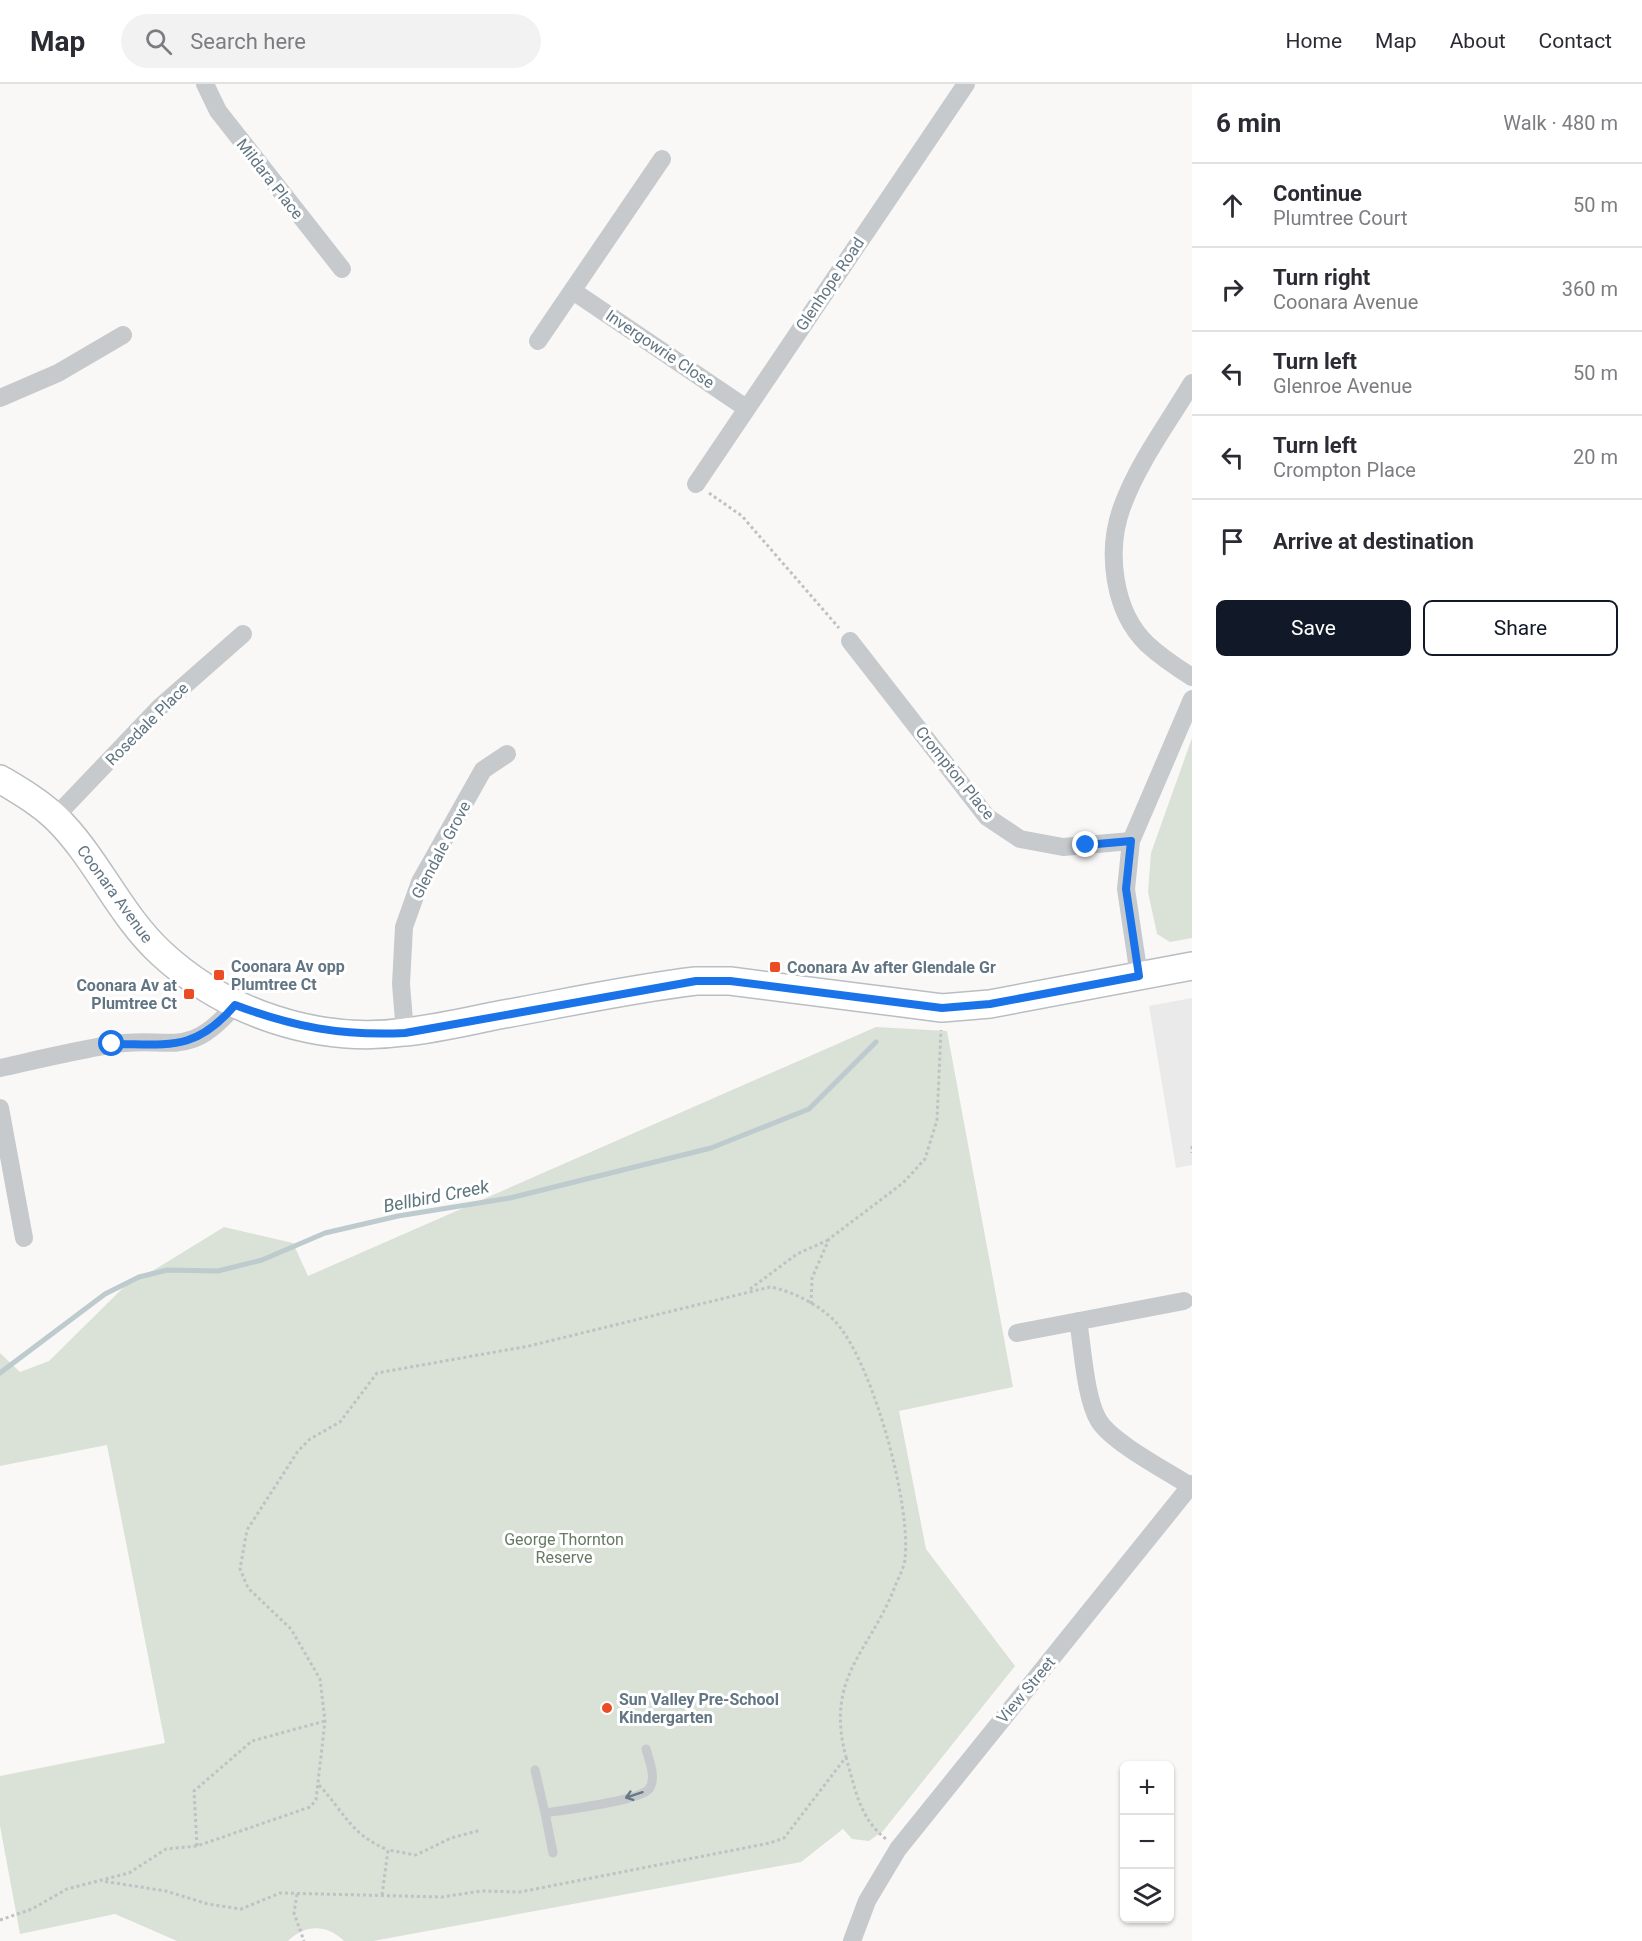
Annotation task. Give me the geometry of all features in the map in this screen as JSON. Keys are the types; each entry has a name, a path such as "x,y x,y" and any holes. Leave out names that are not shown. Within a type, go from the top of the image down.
{"street":[{"name":"Mildara Place","path":"205,84 218,111 342,269"},
{"name":"Glenhope Road","path":"696,484 966,84"},
{"path":"538,341 662,159"},
{"name":"Invergowrie Close","path":"573,291 746,408"},
{"path":"0,398 58,373 123,335"},
{"path":"1192,383 1134,479 1121,509 1114,542 1115,580 1126,615 1146,643 1192,676"},
{"name":"Rosedale Place","path":"55,817 160,707 243,634"},
{"name":"Crompton Place","path":"850,641 987,817 1020,838 1063,847 1131,841"},
{"path":"1139,976 1126,889 1131,841 1192,699"},
{"name":"Glendale Grove","path":"405,1033 401,984 404,927 420,882 483,770 507,754"},
{"name":"Coonara Avenue","path":"0,779 34,800 55,817 86,853 129,919 151,945 200,986 235,1005 278,1021 310,1029 344,1033 405,1033 696,981 730,981 942,1008 990,1004 1192,966"},
{"path":"0,1068 112,1044 177,1044 194,1040 219,1024 235,1005"},
{"path":"0,1108 24,1238"},
{"path":"1017,1333 1184,1301"},
{"path":"1078,1321 1093,1405 1099,1420 1113,1436 1191,1485"},
{"name":"View Street","path":"852,1941 867,1901 898,1849 1191,1485"}],"lane":[{"path":"545,1813 639,1796 650,1788 653,1778 646,1749"},
{"path":"535,1770 553,1853"}],"path":[{"path":"696,484 742,516 850,641"},
{"path":"749,1290 797,1254 829,1239 903,1183 925,1159 937,1120 942,1008"},
{"path":"1192,1146 1192,1153"},
{"path":"811,1304 812,1278 829,1239"},
{"path":"0,1920 32,1909 67,1889 129,1873 166,1849 197,1845 310,1807 316,1800 325,1721 320,1679 291,1629 248,1588 240,1569 247,1530 298,1451 310,1439 340,1422 378,1373 529,1346 749,1290 770,1287 790,1290 842,1329 882,1415 906,1537 905,1562 884,1612 852,1662 845,1685 841,1726 846,1757 861,1810 872,1828 898,1849"},
{"path":"197,1845 194,1791 252,1741 325,1721"},
{"path":"102,1881 166,1891 208,1904 241,1909 280,1893 442,1897 481,1891 520,1892 770,1843 784,1838 846,1757"},
{"path":"319,1784 335,1802 347,1822 367,1841 388,1850 416,1855 451,1838 481,1830"},
{"path":"382,1895 388,1850"},
{"path":"297,1893 294,1913 304,1941"}],"shaded area":[{"path":"1192,998 1192,1165 1176,1168 1149,1006"}],"green space":[{"path":"1192,738 1192,938 1170,942 1157,934 1148,892 1151,853"},
{"name":"George Thornton Reserve","path":"876,1027 947,1031 1013,1387 899,1411 926,1549 1015,1666 883,1831 869,1841 852,1839 843,1829 801,1862 373,1941 344,1941 330,1931 316,1928 302,1931 288,1941 177,1941 115,1914 20,1934 0,1826 0,1776 165,1743 107,1445 0,1466 0,1353 20,1372 49,1361 130,1281 154,1270 224,1227 293,1243 308,1276"}],"waterway":[{"name":"Bellbird Creek","path":"0,1373 105,1294 139,1277 167,1270 218,1271 262,1260 325,1233 398,1216 510,1198 711,1148 809,1109 876,1042"}],"place":[{"name":"Coonara Av after Glendale Gr","path":"775,967"},
{"name":"Coonara Av opp Plumtree Ct","path":"219,975"},
{"name":"Coonara Av at Plumtree Ct","path":"189,994"},
{"name":"Sun Valley Pre-School Kindergarten","path":"607,1708"}],"route":[{"path":"112,1044 177,1044 194,1040 219,1024 235,1005 278,1021 310,1029 379,1034 405,1033 696,981 730,981 896,1004 942,1008 990,1004 1139,976 1126,889 1127,860 1131,841 1086,845"}]}
